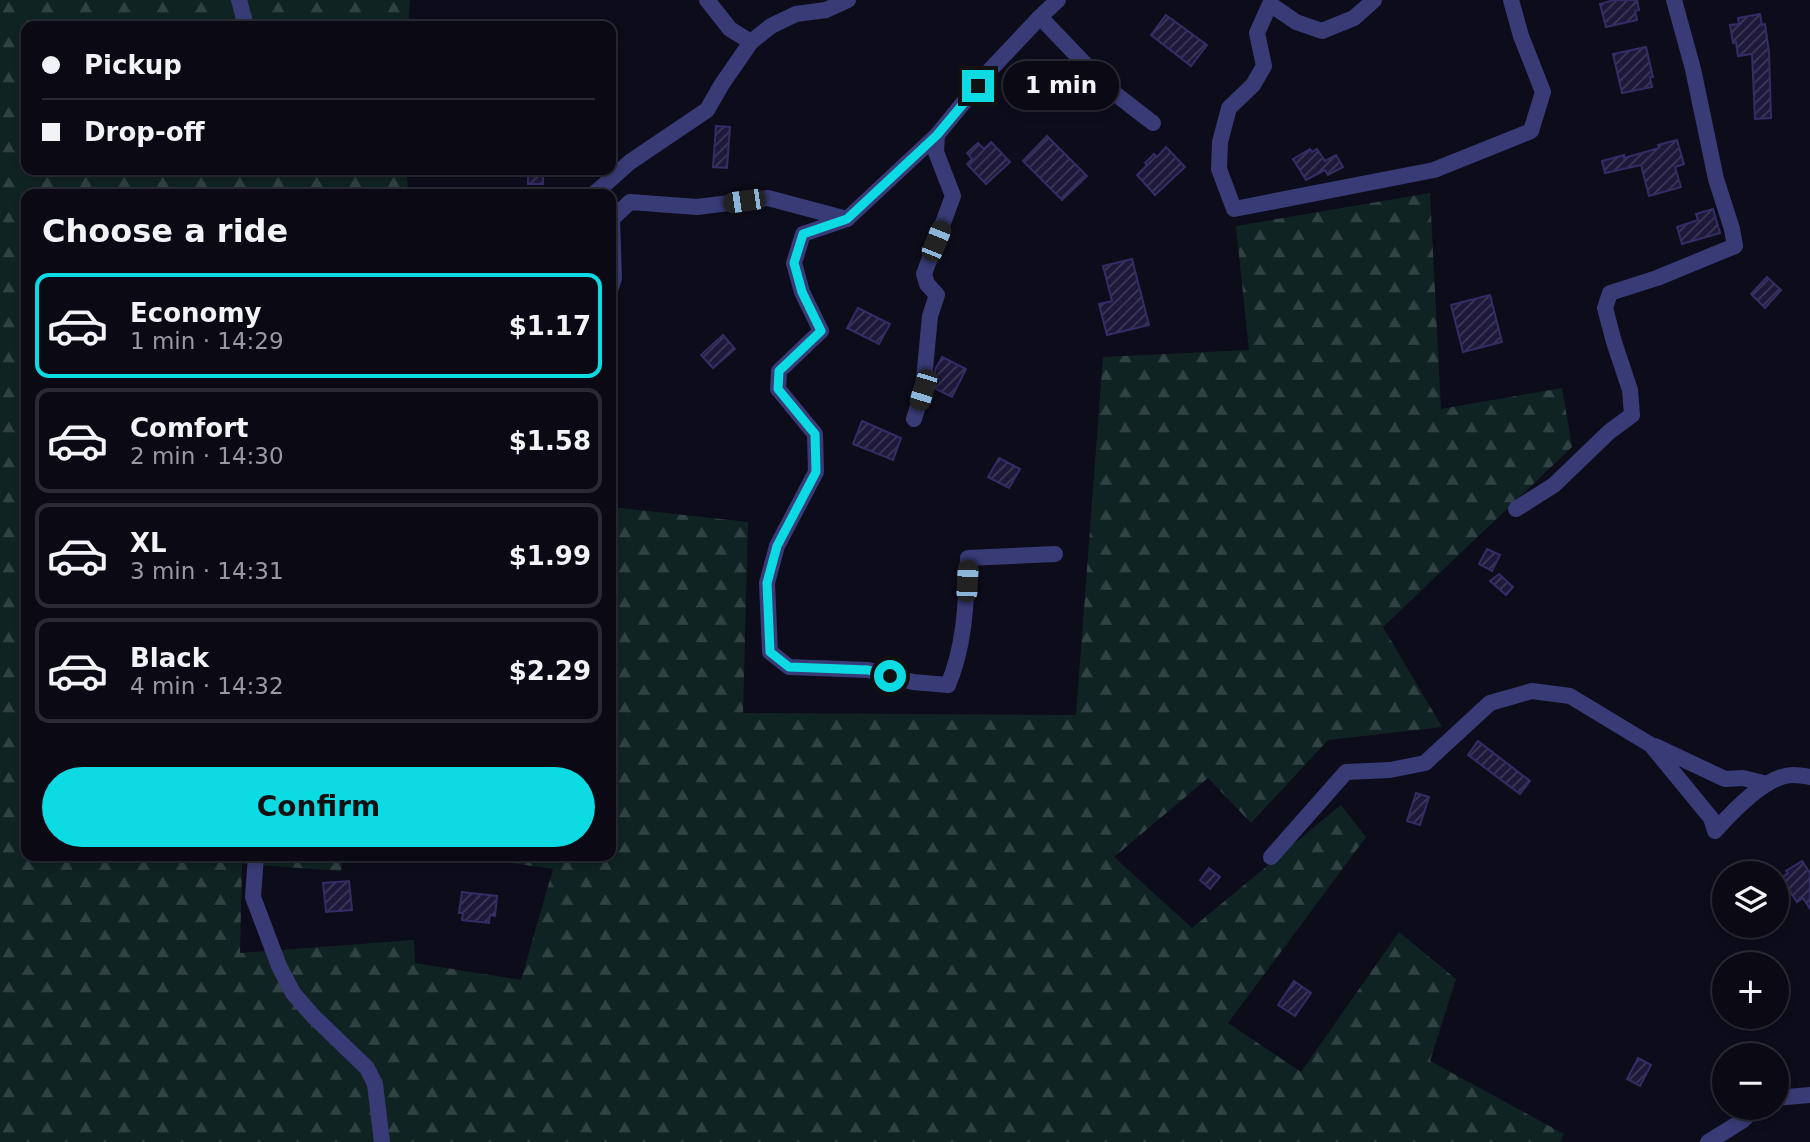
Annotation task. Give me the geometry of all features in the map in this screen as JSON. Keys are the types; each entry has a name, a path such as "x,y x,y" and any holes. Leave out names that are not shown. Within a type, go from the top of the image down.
{"street":[{"path":"239,0 245,21"},
{"path":"707,0 730,29 751,43"},
{"path":"616,174 630,162 708,110 722,84 751,43 771,26 796,14 826,10 848,0"},
{"path":"1055,554 968,558 966,604 957,666 948,685 913,682 868,670 789,667 770,652 767,583 777,546 816,472 815,434 778,389 779,371 821,331 802,292 794,263 803,234 847,219 937,135 991,69 1058,0"},
{"path":"1374,0 1354,18 1322,31 1296,22 1268,2 1257,33 1264,66 1253,85 1229,108 1220,142 1219,169 1234,209 1434,170 1531,131 1543,92 1521,36 1511,0"},
{"path":"1516,509 1554,485 1609,432 1632,415 1630,390 1605,308 1610,293 1657,278 1735,246 1716,179 1693,69 1674,0"},
{"path":"1040,17 1109,89 1153,123"},
{"path":"914,419 923,390 930,316 937,295 927,284 924,274 953,196 936,152 937,135"},
{"path":"616,161 630,162"},
{"path":"600,189 615,175"},
{"path":"616,215 630,202 697,207 768,198 847,219"},
{"path":"1271,857 1346,772 1425,763 1490,703 1532,691 1570,696 1651,745 1724,779 1743,778 1767,784"},
{"path":"1651,745 1711,818 1715,831 1735,809 1767,784 1791,774 1810,777"},
{"path":"256,861 253,897 279,965 293,993 313,1016 368,1068 375,1084 382,1142"},
{"path":"1789,1097 1810,1095"},
{"path":"1709,1142 1743,1120"}],"green space":[{"path":"0,0 410,0 408,21 21,21 21,175 407,175 408,189 21,189 21,861 342,861 341,871 242,864 240,953 414,940 415,963 521,980 553,869 498,861 616,861 616,508 748,522 743,713 1076,715 1103,357 1249,350 1236,226 1430,193 1441,409 1562,388 1572,447 1383,627 1442,727 1328,740 1251,823 1208,778 1114,857 1192,928 1341,805 1366,837 1228,1023 1301,1072 1399,932 1456,979 1430,1061 1564,1134 1560,1142 0,1142"}],"building":[{"path":"1614,0 1637,0 1637,20 1606,27 1600,4"},
{"path":"1760,14 1762,25 1765,24 1769,52 1771,118 1755,119 1752,54 1738,56 1730,25 1739,24 1738,18"},
{"path":"1166,15 1207,45 1191,66 1151,35"},
{"path":"1646,47 1653,77 1650,77 1652,87 1622,93 1613,54"},
{"path":"716,126 730,127 727,168 713,167"},
{"path":"1047,136 1087,176 1062,200 1023,161"},
{"path":"1677,140 1684,164 1675,167 1681,187 1649,196 1641,165 1605,173 1602,161 1624,155 1624,158"},
{"path":"991,142 1010,162 986,184 967,164 972,159 967,153 978,143 984,149"},
{"path":"1166,147 1185,167 1155,195 1137,175 1154,154 1157,157"},
{"path":"1310,149 1312,152 1317,149 1325,161 1336,155 1343,167 1328,175 1325,170 1306,180 1293,159"},
{"path":"528,175 543,175 543,184 528,184"},
{"path":"1713,209 1720,233 1682,244 1677,227 1698,220 1696,214"},
{"path":"1132,259 1149,325 1107,335 1099,304 1112,301 1103,266"},
{"path":"1767,277 1781,290 1765,308 1751,294"},
{"path":"1490,295 1502,342 1463,352 1451,305"},
{"path":"858,308 890,324 879,344 847,328"},
{"path":"723,335 735,349 713,368 701,355"},
{"path":"942,357 966,369 952,397 934,388 935,370"},
{"path":"862,421 901,438 893,460 853,444"},
{"path":"999,458 1020,469 1009,488 988,477"},
{"path":"1487,549 1500,555 1492,571 1479,564"},
{"path":"1499,574 1513,587 1506,595 1490,581"},
{"path":"1478,741 1530,781 1520,794 1468,755"},
{"path":"1416,793 1429,797 1420,825 1407,821"},
{"path":"1802,861 1810,873 1810,909 1803,898 1797,902 1789,890 1789,869"},
{"path":"1209,868 1220,877 1210,889 1200,880"},
{"path":"349,881 352,910 326,912 323,883"},
{"path":"462,892 497,896 495,916 490,915 489,923 462,920 463,913 459,913"},
{"path":"1294,981 1311,993 1295,1016 1278,1005"},
{"path":"1638,1058 1651,1065 1640,1086 1627,1079"}],"route":[{"path":"890,676 868,670 789,667 770,652 767,583 777,546 816,472 815,434 778,389 779,371 821,331 802,292 794,263 803,234 847,219 937,135 978,86"}]}
